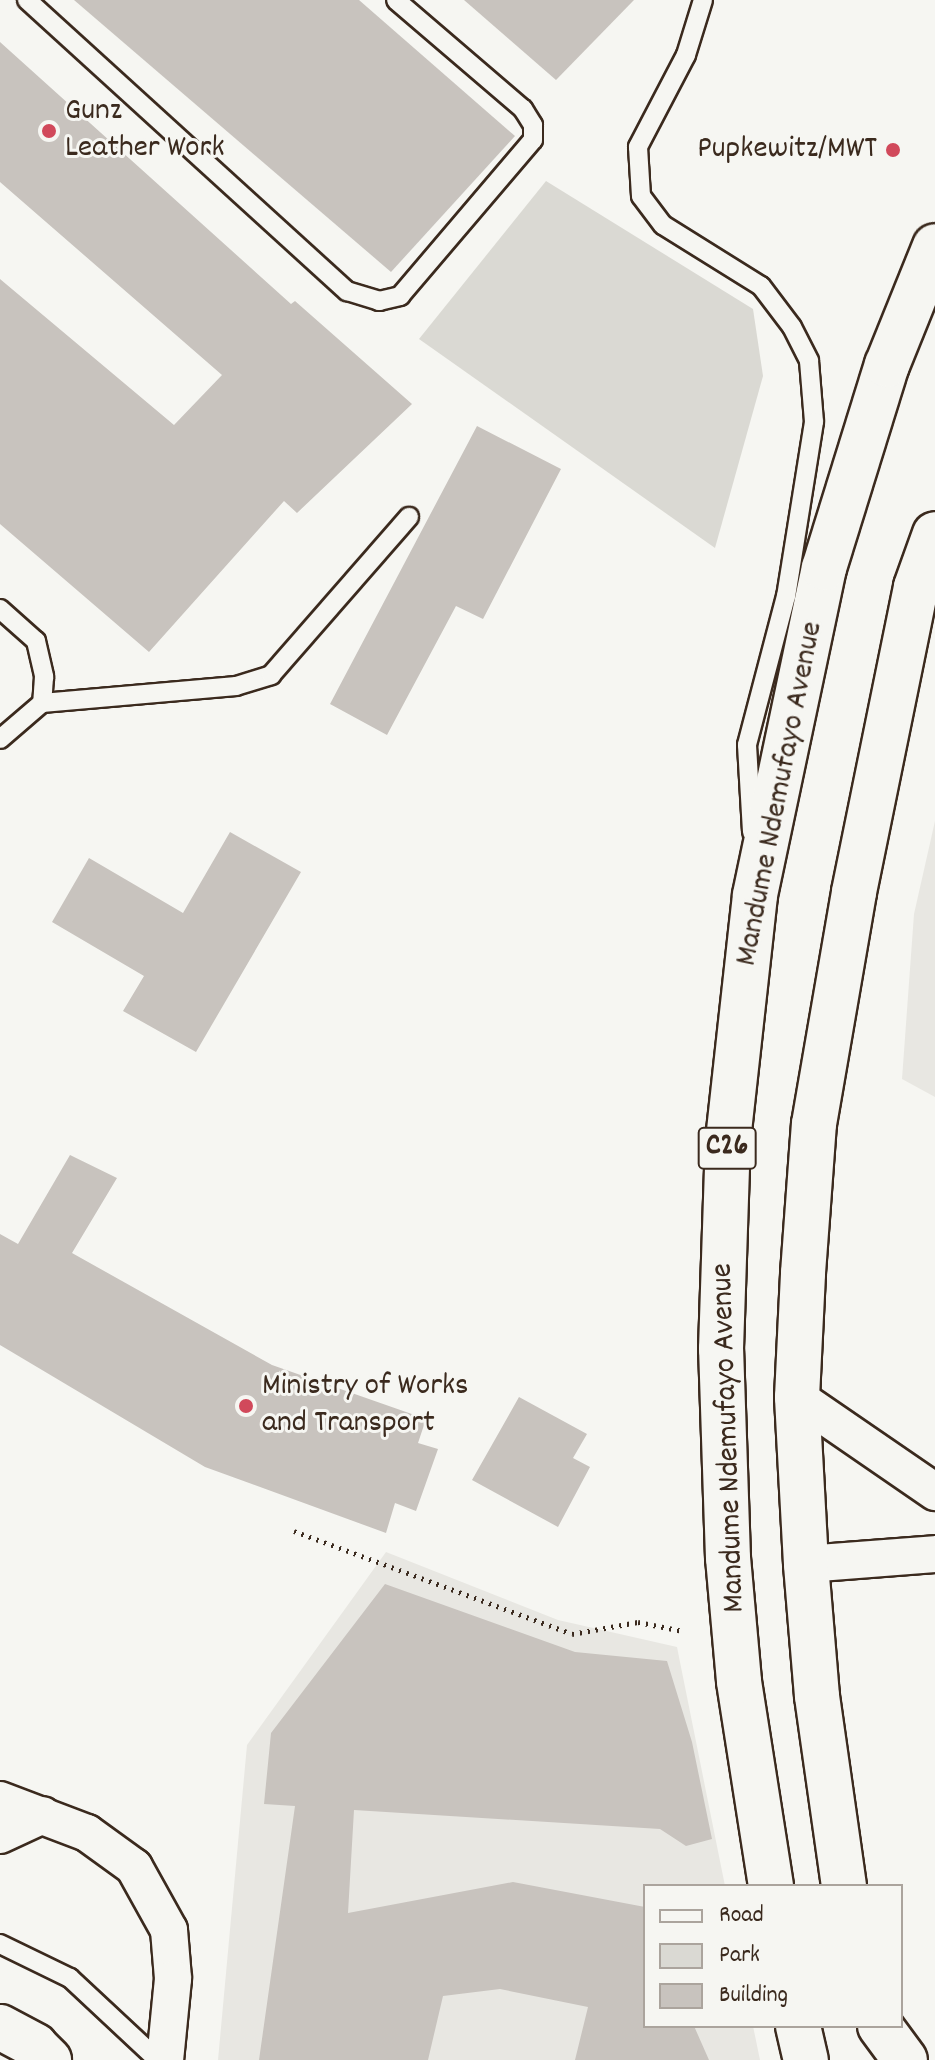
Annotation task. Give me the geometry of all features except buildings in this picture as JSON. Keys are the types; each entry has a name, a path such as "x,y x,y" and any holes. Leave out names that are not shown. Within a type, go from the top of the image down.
{"main road":[{"name":"Mandume Ndemufayo Avenue","path":"771,1884 739,1681 728,1558 721,1349 728,1140 755,895 824,568 887,365 935,246"},
{"path":"844,1884 817,1696 797,1397 814,1124 854,892 916,587 935,534"},
{"path":"0,2027 35,2046 49,2060"},
{"path":"798,2028 806,2060"},
{"path":"879,2028 889,2060"},
{"path":"880,2028 905,2060"}],"street":[{"path":"797,1397 935,1492"},
{"path":"806,1564 935,1554"},
{"path":"0,1800 87,1833 134,1867 169,1930 173,1979 165,2060"},
{"path":"0,1835 43,1815"}],"lane":[{"path":"27,0 347,291 379,301 400,296 533,140 523,109 396,0"},
{"path":"703,0 686,55 638,147 641,196 663,225 761,286 809,361 814,422 786,596 747,745 755,895"},
{"path":"0,739 42,703 236,686 271,675 409,517"},
{"path":"0,609 36,641 44,677 42,703"},
{"path":"0,1944 70,1978 158,2060"}],"path":[{"path":"294,1531 572,1634 638,1622 683,1631"}],"shaded area":[{"path":"935,821 935,1097 902,1079 914,914"},
{"path":"386,1552 558,1620 677,1647 725,1884 643,1884 643,2028 753,2028 760,2060 218,2060 247,1745"}],"green space":[{"path":"546,181 753,309 763,376 715,548 419,339"}],"place":[{"name":"Gunz Leather Work","path":"49,131"},
{"name":"Pupkewitz/MWT","path":"893,150"},
{"name":"Ministry of Works and Transport","path":"246,1406"}]}
